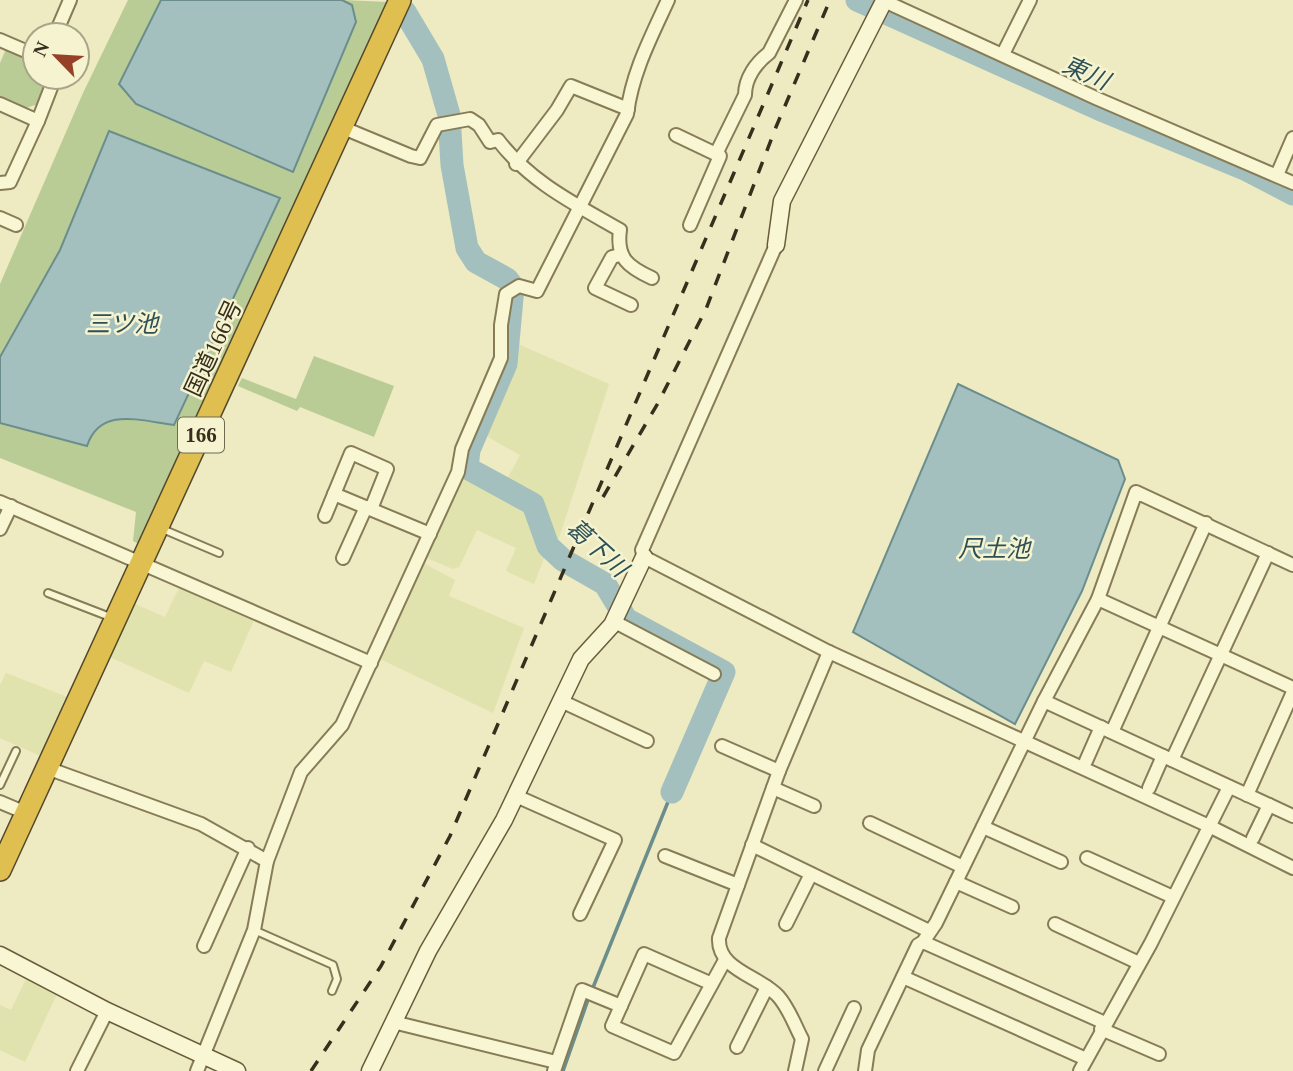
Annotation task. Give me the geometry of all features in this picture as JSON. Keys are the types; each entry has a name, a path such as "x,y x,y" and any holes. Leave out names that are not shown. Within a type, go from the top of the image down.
{"highway":[{"name":"国道166号","path":"0,870 400,0"}],"street":[{"path":"61,21 70,0"},
{"path":"197,1071 254,930 268,861 301,772 342,725 458,472 462,449 501,358 501,325 506,294 519,286 537,292 628,109 640,61 668,0"},
{"path":"716,154 745,94 745,85 761,59 769,53 796,0"},
{"path":"1003,54 1030,0"},
{"path":"373,1070 428,951 516,796 581,659 613,621 622,603 644,557 642,550 776,244 782,201 886,4 1293,183"},
{"path":"0,40 21,49"},
{"path":"516,164 557,110 571,86 628,109"},
{"path":"0,183 10,183 50,91"},
{"path":"0,104 38,121"},
{"path":"341,127 420,158 436,125 470,119 479,125 490,142 498,140 516,164 548,188 620,230 620,255 627,264 652,278"},
{"path":"676,135 720,156 690,225"},
{"path":"1277,175 1293,138"},
{"path":"0,218 16,225"},
{"path":"620,255 612,257 596,288 631,305"},
{"path":"325,516 351,453 387,469 343,558"},
{"path":"865,1071 868,1051 918,945 926,937 956,882 1044,701 1098,598 1136,492 1293,565"},
{"path":"334,494 430,534"},
{"path":"0,529 6,504 371,663"},
{"path":"1086,761 1107,730 1159,627 1206,523"},
{"path":"1149,788 1168,758 1221,654 1268,553"},
{"path":"644,557 829,652 1209,826 1293,868"},
{"path":"1098,598 1293,690 1247,795"},
{"path":"613,621 713,674"},
{"path":"795,1071 802,1040 784,1003 767,987 725,960 720,953 719,938 779,771 829,652"},
{"path":"561,701 647,741"},
{"path":"1044,701 1293,816"},
{"path":"722,746 779,771"},
{"path":"47,768 201,824 268,861"},
{"path":"903,977 1083,1065 1139,963 1229,787"},
{"path":"773,788 814,806"},
{"path":"516,796 615,840 580,914"},
{"path":"0,802 26,813"},
{"path":"1253,838 1269,805"},
{"path":"870,823 963,867"},
{"path":"983,827 1061,862"},
{"path":"752,845 926,937 1159,1054"},
{"path":"204,946 248,848"},
{"path":"665,856 738,885"},
{"path":"1087,858 1173,897"},
{"path":"786,924 811,874"},
{"path":"956,882 1013,907"},
{"path":"1055,924 1139,963"},
{"path":"712,984 644,954 612,1026 674,1054 712,984 725,960"},
{"path":"0,955 107,1011 237,1071"},
{"path":"737,1047 767,987"},
{"path":"393,1022 555,1067 582,990 621,1006"},
{"path":"825,1071 854,1008"},
{"path":"77,1071 107,1011"}],"lane":[{"path":"158,527 219,553"},
{"path":"48,593 115,619"},
{"path":"0,785 16,751"},
{"path":"254,930 333,965 337,979 332,991"}],"green space":[{"path":"128,0 161,0 119,83 352,5 342,0 389,2 139,544 133,541 136,512 0,458 0,423 87,446 94,433 112,420 123,418 174,425 60,250 0,357 0,284 83,93 91,91 91,76"},
{"path":"6,49 21,56 21,91 43,91 38,104 26,108 0,96 0,63"},
{"path":"509,340 609,384 556,547 543,531 536,503 505,483 520,455 479,432 504,377 509,360"},
{"path":"314,356 394,386 374,437 300,407 297,411 238,386 242,378 296,399"},
{"path":"460,473 519,503 527,511 533,539 545,556 534,584 506,571 516,548 477,530 459,567 453,569 429,559 425,549"},
{"path":"418,564 425,564 455,580 449,596 524,628 493,713 376,657"},
{"path":"179,588 255,618 231,672 204,661 189,693 110,657 135,604 165,617"},
{"path":"6,673 70,698 43,757 0,738 0,685"},
{"path":"27,977 57,994 25,1062 0,1050 0,1005 11,1010"}],"water":[{"path":"161,0 342,0 352,5 356,22 293,172 136,104 119,84"},
{"name":"三ツ池","path":"109,131 280,198 174,425 135,419 112,421 101,425 93,433 87,446 0,423 0,357 60,250"},
{"name":"尺土池","path":"958,384 1118,460 1125,479 1082,591 1015,724 853,632"}],"waterway":[{"name":"東川","path":"857,0 1099,109 1245,169 1293,194"},
{"name":"葛下川","path":"405,12 433,59 449,115 452,165 467,248 476,262 507,279 513,287 506,364 469,450 467,468 533,504 548,546 563,560 605,584 626,619 724,672 672,792"},
{"name":"葛下川","path":"592,990 672,792"},
{"name":"葛下川","path":"563,1071 589,997"}],"railway":[{"path":"311,1071 381,966 450,836 808,0"},
{"path":"603,497 658,403 706,309 776,127 830,0"}]}
